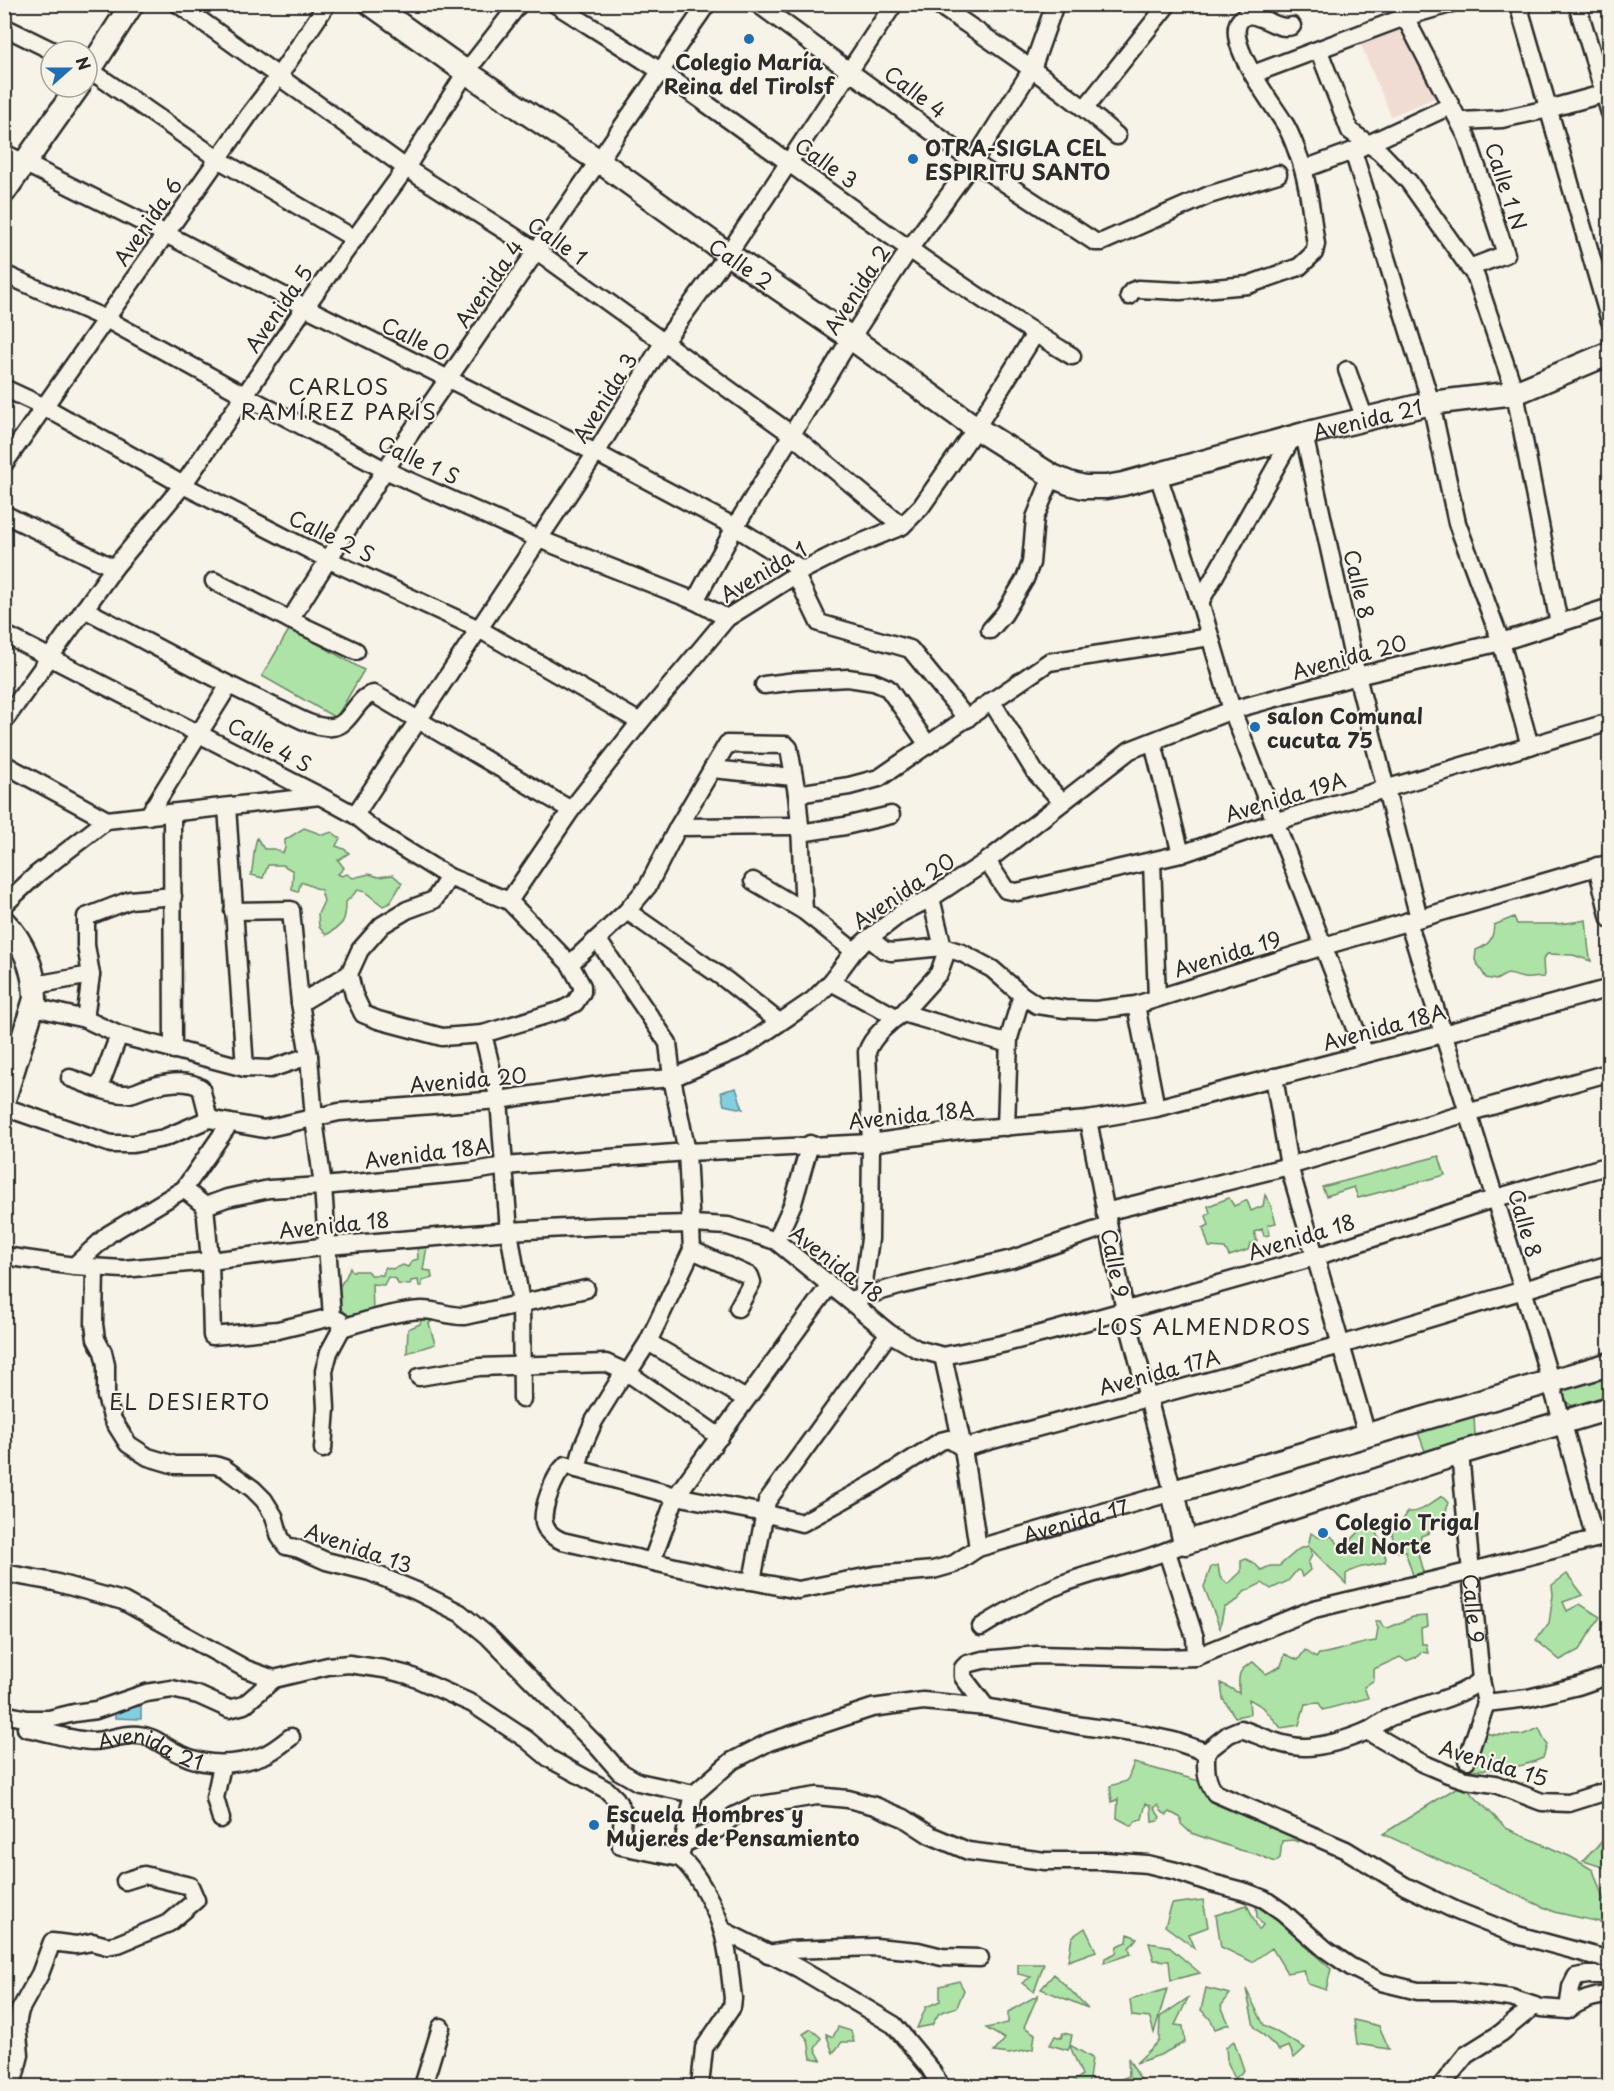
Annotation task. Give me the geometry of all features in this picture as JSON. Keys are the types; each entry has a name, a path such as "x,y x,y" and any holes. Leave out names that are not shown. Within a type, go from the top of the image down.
{"main road":[{"path":"99,54 132,4"},
{"name":"Calle 2","path":"371,4 466,72 599,161 976,428 1052,476 1084,487 1123,484"},
{"path":"4,192 69,99"},
{"name":"Avenida 21","path":"1123,484 1298,436 1431,403 1515,393 1610,353"},
{"path":"4,922 19,940 35,996 4,1099"},
{"name":"Avenida 17","path":"1173,1492 1610,1364"},
{"path":"1176,1547 1460,1453 1610,1408"},
{"name":"Calle 9","path":"1173,1492 1176,1547"}],"street":[{"name":"Calle 1","path":"178,4 406,168 537,251 791,434 902,526"},
{"name":"Avenida 6","path":"4,464 278,77 327,4"},
{"name":"Avenida 5","path":"4,721 114,568 183,485 304,308 406,168 466,72 519,4"},
{"name":"Calle 3","path":"555,4 660,72 910,248 1035,334 1072,356"},
{"name":"Avenida 4","path":"290,620 385,470 706,4"},
{"name":"Calle 4","path":"758,4 973,162 1095,242 1102,242 1209,195 1278,174"},
{"name":"Avenida 3","path":"355,815 596,453 663,343 728,254 894,4"},
{"path":"937,4 1032,69 1085,108 1117,136"},
{"name":"Avenida 2","path":"695,601 735,526 851,338 910,248 973,162 1032,69 1054,4"},
{"path":"1085,108 1168,4"},
{"path":"1253,74 1405,17 1450,4"},
{"path":"1518,4 1610,321"},
{"path":"1577,4 1607,93 1610,113"},
{"path":"1129,296 1132,291 1138,289 1180,291 1248,285 1299,267 1314,253 1316,244 1304,169 1284,122 1253,74 1238,44 1237,29 1241,19 1249,15 1281,27 1292,26"},
{"name":"Calle 1 N","path":"1405,17 1450,106 1461,122 1506,254 1469,268"},
{"path":"4,27 39,44"},
{"path":"1319,51 1345,122 1359,147 1431,403 1457,523 1501,642 1530,746"},
{"path":"99,84 218,159 355,239"},
{"path":"1461,122 1502,119 1607,93"},
{"path":"1304,169 1450,106"},
{"path":"1359,147 1380,152 1409,182 1476,277 1515,393 1559,624"},
{"name":"Calle 0","path":"4,153 166,234 304,308 596,453 735,526 800,573"},
{"name":"Calle 1 S","path":"4,274 106,319 244,396 385,470 539,539 695,601 727,618"},
{"name":"Avenida 1","path":"509,901 571,810 640,722 727,618 800,573 841,551 902,526 921,507 976,428 1035,334"},
{"path":"1347,370 1365,419"},
{"name":"Calle 2 S","path":"4,388 45,407 183,485 329,560 479,629 640,722"},
{"path":"1200,602 1298,436"},
{"name":"Calle 8","path":"1298,436 1387,788 1413,920 1443,1034 1496,1198 1522,1290 1602,1537"},
{"path":"1158,475 1200,602 1232,711 1365,1054"},
{"path":"990,630 1004,614 1025,579 1031,563 1035,518 1052,476"},
{"path":"4,514 114,568"},
{"path":"800,573 819,623 910,649 967,719"},
{"path":"214,581 356,651"},
{"name":"Avenida 20","path":"209,1119 264,1129 339,1112 498,1100 613,1083 672,1078 742,1048 813,1000 831,982 854,951 869,938 903,912 931,898 987,861 1130,750 1232,711 1357,676 1501,642 1610,607"},
{"path":"84,609 229,685 313,724 328,728 336,727 345,721 371,694 571,810"},
{"name":"Calle 4 S","path":"4,634 200,733 355,815 375,831 449,877 509,901"},
{"path":"797,794 849,786 879,778 1049,662 1210,636"},
{"path":"764,685 848,678 874,682 888,688 928,745"},
{"path":"148,816 229,685"},
{"path":"992,702 1035,772 1062,802"},
{"name":"Avenida 19A","path":"987,861 1006,890 1017,892 1152,862 1274,822 1610,722"},
{"path":"1153,743 1181,854"},
{"path":"570,964 627,911 648,886 678,827 727,744 786,745 790,753 797,794 804,910"},
{"path":"4,764 107,820"},
{"path":"712,769 793,777"},
{"path":"4,905 37,874 107,820 320,796"},
{"path":"227,807 245,1068"},
{"path":"172,813 173,1050"},
{"path":"678,827 800,830 845,826 891,815"},
{"path":"1152,862 1157,998"},
{"path":"1603,864 1610,919"},
{"name":"Avenida 19","path":"869,938 884,950 891,952 943,947 962,953 992,969 1037,1005 1096,1010 1136,1005 1324,946 1603,864"},
{"path":"300,1003 349,974 360,950 382,925 407,910 434,900 449,877"},
{"path":"753,881 804,910 854,951"},
{"path":"85,1019 91,975 86,945 86,917 130,900 173,896"},
{"path":"931,898 945,956 939,973 870,1044 867,1052 871,1143 870,1239 856,1298 1012,1259 1107,1219 1467,1113 1604,1074 1610,1075"},
{"path":"349,974 354,994 363,1014 442,1036 483,1034 562,1010 574,1003 582,992 582,986 570,964 509,901"},
{"path":"233,911 291,910 337,1322 324,1371 326,1408 323,1449"},
{"path":"627,911 726,980 780,1022"},
{"path":"597,939 668,1043 672,1078 687,1152 692,1250 648,1342 628,1373 620,1379 594,1421 583,1446 577,1469 676,1496 764,1513 802,1523 876,1482 941,1441 949,1439 963,1448"},
{"path":"35,996 91,975"},
{"path":"831,982 899,1015 1002,1042 1009,1038"},
{"name":"Avenida 18A","path":"205,1206 227,1198 269,1189 469,1172 504,1166 810,1144 871,1143 960,1130 1088,1120 1156,1108 1610,988"},
{"path":"1006,1127 1009,1038 1022,995"},
{"path":"35,996 119,1035 245,1068 270,1069 309,1056"},
{"path":"1136,1005 1156,1108"},
{"path":"483,1034 498,1100 509,1231 521,1303 522,1399"},
{"path":"99,1088 119,1035"},
{"path":"1274,1077 1289,1166 1367,1435"},
{"path":"4,1107 111,1144 134,1144 164,1138 209,1119 201,1088 198,1085 178,1083 151,1086 129,1094 99,1088 70,1078"},
{"name":"Calle 9","path":"1088,1120 1125,1311 1173,1492"},
{"path":"74,1266 109,1234 184,1189 230,1123"},
{"path":"776,1241 793,1203 810,1144"},
{"name":"Avenida 18","path":"4,1256 74,1266 123,1269 328,1246 509,1231 603,1226 692,1224 728,1226 776,1241 830,1286 856,1298 889,1333 917,1349 943,1356 1002,1344 1315,1257 1496,1198 1610,1164"},
{"path":"184,1189 205,1206 210,1261 212,1336 278,1330 403,1311 436,1311 456,1317 586,1289"},
{"path":"692,1250 750,1276 752,1282 738,1308"},
{"name":"Avenida 17A","path":"963,1448 1341,1345 1610,1264"},
{"name":"Avenida 13","path":"95,1268 94,1324 96,1339 103,1352 106,1365 106,1397 113,1420 128,1444 148,1457 175,1465 224,1468 264,1500 274,1516 280,1537 286,1546 326,1561 370,1572 460,1613 488,1636 619,1771 638,1782 694,1794"},
{"path":"652,1561 676,1496 830,1286"},
{"path":"752,1581 767,1501 889,1333"},
{"path":"648,1342 746,1399"},
{"path":"943,1356 963,1448 978,1548"},
{"path":"419,1377 478,1367 606,1363 628,1373 720,1437"},
{"name":"Calle 9","path":"1460,1453 1481,1680 1486,1703"},
{"name":"Avenida 17","path":"577,1469 566,1465 560,1471 547,1499 544,1526 554,1538 732,1580 752,1581 798,1590 875,1575 933,1570 954,1564 978,1548 1173,1492"},
{"path":"986,1707 963,1677 963,1668 967,1664 1037,1655 1196,1657 1314,1609 1602,1537"},
{"path":"981,1627 1032,1598 1063,1584 1176,1547 1195,1638 1196,1657"},
{"path":"4,1573 54,1582 123,1601 246,1669 274,1679"},
{"path":"4,1714 27,1719 49,1719 96,1710 146,1693 172,1689 198,1695 229,1709 244,1705 274,1679 328,1666 349,1664 384,1669 408,1675 473,1704 526,1739 550,1759 607,1790 623,1811 621,1846 682,1851 718,1829 734,1816 754,1806 817,1796 848,1799 904,1818 930,1835 968,1851 1045,1861 1147,1864 1246,1892 1264,1899 1283,1912 1325,1949 1351,1967 1381,1982 1418,1991 1456,1991 1510,1998 1534,2006 1568,2010 1579,2002 1594,1996 1610,1995"},
{"path":"1467,1760 1486,1703 1528,1698 1578,1686 1610,1675"},
{"path":"1206,1752 1228,1734 1241,1729 1287,1745 1307,1747 1350,1737 1367,1731 1394,1715 1463,1693 1481,1680"},
{"path":"700,2086 704,2048 732,2007 733,1998 722,1930 682,1851 694,1794 732,1761 769,1742 872,1708 923,1701 986,1707 1076,1725 1146,1735 1174,1741 1206,1752"},
{"name":"Avenida 21","path":"4,1722 94,1741 137,1734 154,1738 180,1754 210,1764 222,1765 265,1755 291,1737"},
{"name":"Avenida 15","path":"1367,1731 1422,1763 1448,1774 1466,1780 1495,1784 1542,1802 1569,1803 1610,1790"},
{"path":"1206,1752 1206,1774 1208,1783 1215,1793 1346,1850 1405,1886 1457,1911 1517,1935 1610,1960"},
{"path":"221,1819 215,1798 222,1765"},
{"path":"12,2086 20,2055 17,2024 20,2010 40,1974 52,1942 76,1945 92,1942 107,1946 118,1944 169,1923 196,1900 190,1886 144,1875 125,1881"},
{"path":"722,1930 798,1968 894,2025 930,2067 941,2086"},
{"path":"768,1954 790,1950 875,1947 918,1951 942,1957 980,1958"},
{"path":"1568,2010 1571,1987 1576,1977 1610,1975"},
{"path":"1441,2086 1466,2055 1501,2033 1534,2006"},
{"path":"423,2086 441,2027"}],"shaded area":[{"path":"1405,21 1437,97 1391,116 1359,40"}],"green space":[{"path":"290,628 364,670 336,718 262,676"},
{"path":"304,828 323,835 332,832 340,838 336,846 349,853 338,860 344,868 338,874 342,876 347,874 353,878 369,874 378,877 393,875 402,883 390,903 383,906 365,892 358,890 346,902 342,922 326,935 319,927 318,914 324,901 321,890 301,882 298,892 292,890 293,871 283,865 268,865 263,878 251,875 257,838 264,849 275,849 283,853 285,840"},
{"path":"1514,917 1517,924 1586,920 1591,961 1573,955 1547,954 1543,960 1544,977 1526,978 1510,974 1496,980 1486,978 1475,960 1476,950 1490,941 1494,925"},
{"path":"1439,1156 1445,1175 1358,1198 1354,1187 1326,1196 1322,1187"},
{"path":"1265,1195 1276,1223 1268,1225 1270,1235 1264,1236 1262,1229 1254,1232 1257,1241 1250,1244 1248,1250 1229,1256 1225,1248 1209,1247 1203,1228 1209,1225 1206,1216 1210,1213 1208,1206 1229,1198 1234,1206 1247,1200 1251,1211 1263,1206"},
{"path":"417,1245 427,1246 423,1270 431,1271 432,1278 422,1281 422,1286 419,1286 418,1280 411,1281 410,1285 398,1284 396,1279 388,1277 384,1285 372,1284 373,1310 345,1321 332,1297 350,1267 352,1271 367,1271 371,1275 383,1275 385,1267 392,1269 403,1265 408,1267 412,1261 418,1259"},
{"path":"423,1314 439,1317 429,1323 435,1344 407,1353 408,1329 420,1324"},
{"path":"1609,1367 1609,1401 1576,1408 1562,1400 1561,1386"},
{"path":"1491,1406 1474,1416 1475,1436 1425,1451 1415,1424"},
{"path":"1442,1496 1448,1503 1444,1517 1432,1525 1429,1533 1421,1536 1418,1554 1423,1572 1414,1578 1405,1551 1398,1552 1395,1545 1392,1535 1394,1524 1402,1521 1408,1512 1422,1509"},
{"path":"1367,1525 1376,1529 1386,1558 1385,1562 1351,1571 1346,1574 1346,1584 1309,1547 1312,1555 1308,1563 1310,1570 1302,1577 1300,1571 1297,1570 1288,1581 1271,1589 1262,1583 1244,1592 1238,1600 1224,1608 1220,1628 1204,1587 1211,1567 1218,1565 1220,1577 1228,1584 1241,1572 1241,1561 1246,1559 1261,1570 1270,1566 1279,1566 1299,1549 1308,1546 1311,1533 1320,1538 1331,1536 1341,1547"},
{"path":"1567,1574 1583,1595 1563,1602 1567,1611 1580,1604 1600,1617 1579,1650 1560,1660 1536,1640 1549,1623 1552,1585"},
{"path":"1427,1616 1428,1626 1421,1628 1422,1644 1426,1644 1428,1653 1421,1652 1417,1657 1406,1661 1400,1657 1374,1669 1374,1680 1364,1687 1368,1698 1323,1710 1319,1703 1305,1704 1299,1725 1281,1728 1263,1707 1249,1699 1250,1714 1235,1717 1223,1699 1221,1683 1239,1693 1241,1671 1253,1662 1266,1674 1281,1666 1285,1654 1298,1660 1305,1650 1316,1658 1319,1654 1376,1641 1378,1628 1375,1621 1380,1621 1383,1627 1388,1628 1413,1617"},
{"path":"1539,1728 1547,1745 1543,1758 1515,1767 1468,1770 1473,1753 1479,1752 1481,1748 1477,1746 1482,1730 1493,1735 1515,1735 1526,1734"},
{"path":"1134,1763 1203,1782 1302,1833 1298,1842 1282,1841 1280,1858 1275,1862 1191,1833 1181,1824 1181,1818 1170,1812 1167,1815 1158,1805 1154,1808 1160,1817 1158,1821 1152,1822 1151,1806 1146,1803 1142,1819 1136,1821 1132,1826 1117,1818 1118,1799 1112,1802 1110,1786 1127,1781"},
{"path":"1462,1784 1506,1828 1571,1857 1593,1870 1604,1901 1609,1903 1609,1924 1554,1912 1383,1834"},
{"path":"1606,1837 1609,1839 1609,1869 1583,1861"},
{"path":"1203,1900 1208,1927 1189,1934 1195,1948 1165,1926 1172,1904"},
{"path":"1256,1903 1311,1926 1302,1943 1331,1969 1326,1990 1308,1984 1303,1970 1287,1973 1272,1948 1252,1962 1221,1947 1216,1915 1247,1905 1259,1930 1263,1925 1257,1917"},
{"path":"1085,1928 1096,1951 1068,1961 1072,1937"},
{"path":"1128,1934 1137,1938 1129,1948 1131,1954 1104,1963 1105,1958 1116,1953 1117,1946 1127,1942"},
{"path":"1149,1943 1168,1946 1200,1973 1171,1980 1169,1961 1154,1960"},
{"path":"1018,1964 1044,1964 1034,1992 1022,1983 1031,1977 1018,1974"},
{"path":"1054,1974 1088,2008 1041,1989"},
{"path":"959,1981 964,1990 957,2007 939,2013 932,2025 917,2028 926,2007 940,2001 940,1986"},
{"path":"1206,1988 1230,1994 1221,2006 1229,2024 1215,2029 1211,2020 1201,2010"},
{"path":"1167,1989 1154,2033 1150,2018 1132,2016 1130,2000"},
{"path":"1246,1989 1264,2025 1305,2048 1294,2058 1289,2046 1279,2050 1254,2026"},
{"path":"1038,1995 1024,2027 1035,2034 1033,2049 1009,2054 994,2052 1005,2039 986,2028 1008,2023 1008,2012"},
{"path":"1188,1998 1175,2025 1183,2026 1185,2042 1160,2055 1136,2063 1159,2041 1160,2017"},
{"path":"1354,2020 1379,2026 1389,2049 1357,2044"},
{"path":"838,2027 851,2031 854,2042 842,2042 833,2053 826,2034 833,2037"},
{"path":"811,2029 821,2038 815,2049 821,2060 811,2058 808,2040 803,2034"},
{"path":"1063,2033 1072,2035 1070,2045 1092,2058 1088,2086 1069,2086 1082,2075 1070,2046 1068,2050 1050,2045 1055,2036 1061,2038"},
{"path":"1234,2041 1244,2070 1235,2079 1227,2061 1226,2047"},
{"path":"1128,2058 1142,2082 1131,2086 1120,2086 1119,2080 1129,2076"}],"water":[{"path":"736,1088 743,1109 724,1105 721,1092"},
{"path":"115,1706 141,1706 141,1719 115,1718"}],"place":[{"name":"Colegio María Reina del Tirolsf","path":"749,39"},
{"name":"OTRA-SIGLA CEL ESPIRITU SANTO","path":"913,159"},
{"name":"salon Comunal cucuta 75","path":"1255,727"},
{"name":"Colegio Trigal del Norte","path":"1323,1533"},
{"name":"Escuela Hombres y Mujeres de Pensamiento","path":"594,1825"}],"district":[{"name":"CARLOS RAMÍREZ PARÍS","path":"339,398"},
{"name":"LOS ALMENDROS","path":"1204,1325"},
{"name":"EL DESIERTO","path":"190,1400"}]}
